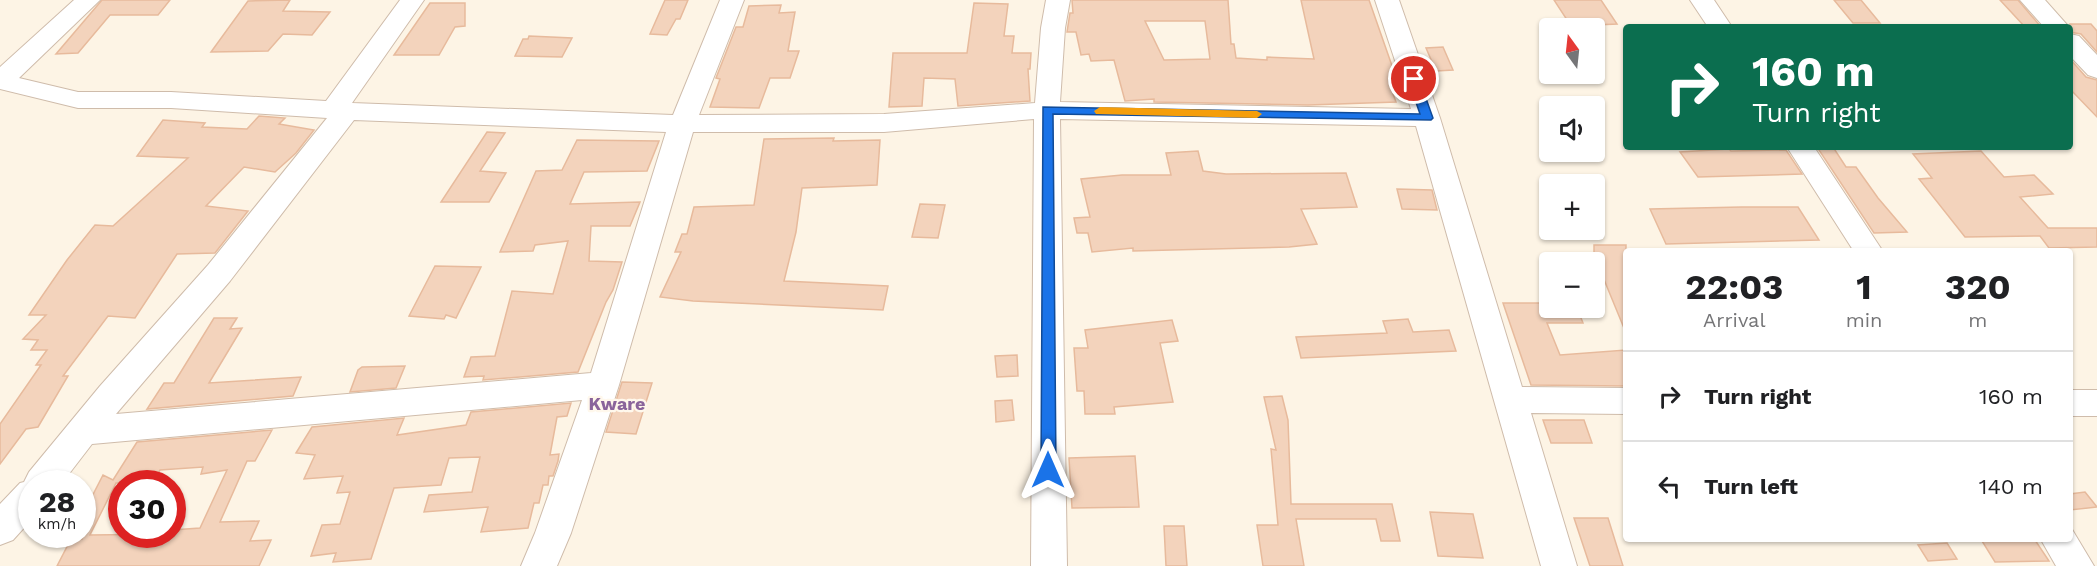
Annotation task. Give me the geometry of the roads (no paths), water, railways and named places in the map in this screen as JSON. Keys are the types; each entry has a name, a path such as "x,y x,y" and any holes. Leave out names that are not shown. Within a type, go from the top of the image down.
{"street":[{"path":"88,0 0,81 78,100 171,100 340,110 682,124 884,123 1047,110 1427,118"},
{"path":"52,470 112,395 219,273 340,110 412,0"},
{"path":"539,566 553,533 603,385 682,124 732,0"},
{"path":"1049,566 1047,110 1053,28 1058,0"},
{"path":"1387,0 1427,118 1559,566"},
{"path":"1702,0 1718,24"},
{"path":"2032,0 2054,24"},
{"path":"2073,44 2097,70"},
{"path":"1802,150 1867,248"},
{"path":"84,430 603,385"},
{"path":"1510,400 1623,401"},
{"path":"2073,403 2097,403"},
{"path":"0,529 18,509"},
{"path":"2061,542 2076,566"}],"district":[{"name":"Kware","path":"617,404"}]}
